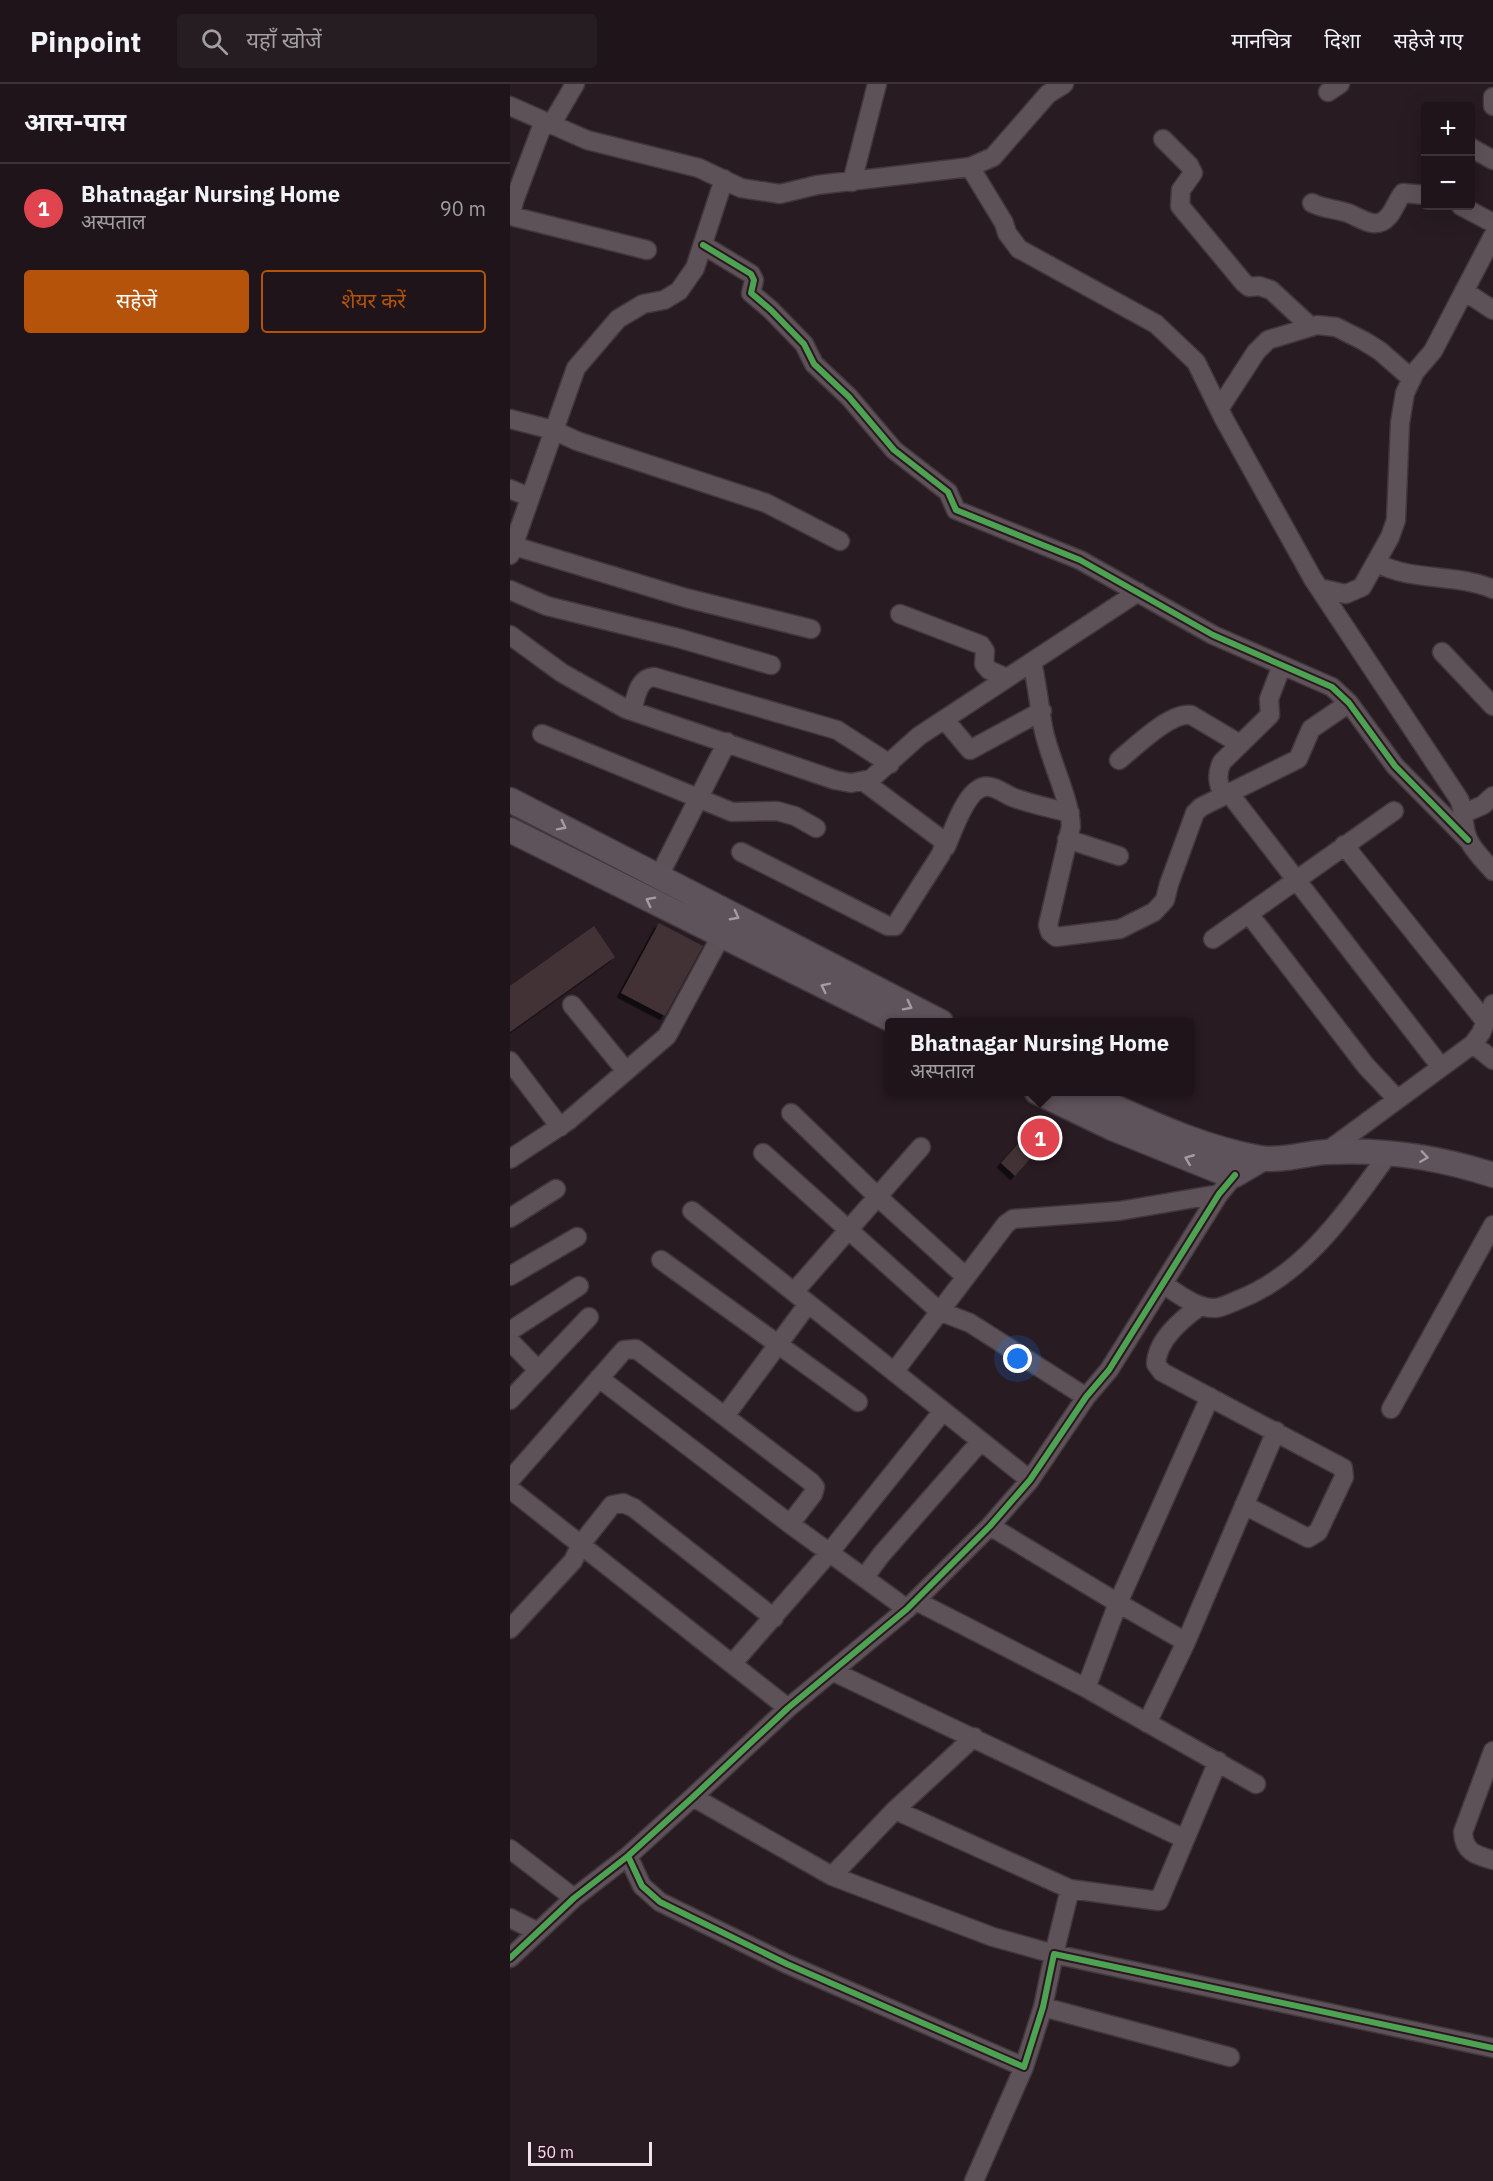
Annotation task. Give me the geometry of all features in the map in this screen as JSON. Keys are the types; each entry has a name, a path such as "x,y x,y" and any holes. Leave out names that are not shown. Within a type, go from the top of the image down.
{"main road":[{"path":"510,800 930,1018"},
{"path":"510,830 887,1018"},
{"path":"1045,1096 1112,1128 1220,1171 1235,1175 1262,1159"},
{"path":"1090,1096 1205,1143 1262,1159 1326,1152 1390,1152 1450,1160 1493,1175"}],"street":[{"path":"575,84 548,123 514,201 512,211 515,217 647,250"},
{"path":"852,182 877,84"},
{"path":"510,106 587,140 699,168 741,188 780,194 970,167 993,157 1048,94 1064,84"},
{"path":"1493,97 1493,106"},
{"path":"1163,139 1189,165 1193,173 1180,190 1180,206 1244,283 1249,287 1259,286 1271,290 1311,327"},
{"path":"1475,150 1493,160"},
{"path":"970,167 1004,223 1007,233 1019,249 1156,324 1196,362 1219,409 1319,588 1459,799 1465,813 1468,840"},
{"path":"724,179 695,268 679,291 664,300 643,304 627,312 576,368 512,551 686,598 811,628"},
{"path":"1312,203 1324,209 1349,213 1365,222 1378,223 1388,218 1403,193 1421,195"},
{"path":"1468,210 1493,224"},
{"path":"1319,588 1346,594 1353,593 1362,587 1377,563 1396,520 1400,423 1405,393 1412,379 1433,351 1493,236"},
{"path":"703,244 754,277 751,293 804,344 814,364 849,397 888,443 948,492 957,510 1080,560 1213,635 1332,687 1349,703 1395,766 1468,840 1493,871"},
{"path":"1464,291 1493,310"},
{"path":"1219,409 1256,352 1268,340 1317,325 1336,327 1364,340 1412,379"},
{"path":"510,419 553,430 577,441 766,503 840,541"},
{"path":"510,489 529,497"},
{"path":"1377,563 1395,572 1465,580 1493,589"},
{"path":"510,590 546,606 678,638 771,666"},
{"path":"510,635 562,673 632,711 835,780 851,783 871,779 920,736 1138,592"},
{"path":"900,614 981,645 985,651 984,664 989,670 1007,678"},
{"path":"1442,652 1493,706"},
{"path":"1032,662 1043,727 1070,813 1067,839 1048,925 1050,932 1056,937 1065,938 1120,929 1138,922 1166,900 1169,884 1195,813 1210,801 1298,759 1311,729 1349,703"},
{"path":"1282,665 1269,699 1270,715 1218,768 1217,778 1226,794 1297,881 1441,1067"},
{"path":"632,711 642,682 646,678 654,677 837,730 890,764"},
{"path":"945,720 970,750 1042,711"},
{"path":"1119,760 1154,732 1184,714 1191,715 1240,744"},
{"path":"542,734 741,813 777,811 795,816 816,828"},
{"path":"659,876 727,742"},
{"path":"862,781 941,838 946,847"},
{"path":"741,852 888,926 895,926 946,847 970,797 989,786 1013,797 1070,813"},
{"path":"1465,813 1483,805 1493,796"},
{"path":"1213,939 1394,811"},
{"path":"1067,839 1119,856"},
{"path":"1344,845 1485,1022"},
{"path":"1249,914 1366,1065 1397,1099"},
{"path":"510,1159 560,1127 667,1036 721,936"},
{"path":"1326,1152 1473,1044 1493,1004"},
{"path":"572,1005 626,1071"},
{"path":"1473,1044 1493,1060"},
{"path":"510,1061 560,1127"},
{"path":"791,1113 878,1197 966,1277"},
{"path":"725,1416 777,1344 801,1298 849,1230 921,1147"},
{"path":"1163,1284 1200,1306 1218,1308 1262,1291 1309,1254 1333,1227 1390,1152"},
{"path":"763,1154 939,1311 970,1323 1086,1397"},
{"path":"510,1958 574,1898 628,1856 788,1708 834,1672 911,1605 990,1526 1030,1480 1086,1397 1109,1370 1219,1194 1235,1175"},
{"path":"510,1218 556,1189"},
{"path":"894,1372 1006,1224 1013,1219 1119,1211 1219,1194"},
{"path":"692,1211 1030,1480"},
{"path":"1391,1409 1493,1225"},
{"path":"510,1275 577,1237"},
{"path":"661,1260 858,1402"},
{"path":"510,1331 579,1286"},
{"path":"1200,1306 1182,1319 1156,1354 1156,1364 1162,1372 1343,1468 1344,1477 1317,1532 1308,1538 1244,1505"},
{"path":"510,1400 589,1317"},
{"path":"510,1341 538,1370"},
{"path":"788,1708 512,1491 599,1378 624,1350 636,1348 811,1482 815,1487 813,1494 790,1524"},
{"path":"599,1378 864,1578 911,1605 1086,1688 1256,1784"},
{"path":"1086,1688 1118,1603 1210,1397"},
{"path":"732,1664 829,1553 943,1411"},
{"path":"1147,1723 1186,1642 1276,1431"},
{"path":"864,1578 881,1555 981,1441"},
{"path":"510,1629 565,1571 581,1544 612,1505 623,1503 634,1508 774,1618"},
{"path":"990,1526 1186,1642"},
{"path":"834,1672 1185,1839"},
{"path":"832,1876 895,1810 974,1737"},
{"path":"1493,1751 1463,1832 1464,1845 1473,1855 1493,1860"},
{"path":"895,1810 1070,1889 1159,1901 1218,1761"},
{"path":"693,1797 832,1876 993,1937 1054,1954 1493,2048"},
{"path":"510,1850 574,1898"},
{"path":"628,1856 642,1886 660,1902 787,1964 1024,2067"},
{"path":"974,2181 1024,2067 1043,2007 1070,1889"},
{"path":"510,1918 538,1932"},
{"path":"1043,2007 1230,2057"}],"building":[{"path":"659,923 703,946 665,1016 621,993"},
{"path":"594,926 615,957 510,1032 510,986"},
{"path":"1038,1121 1052,1134 1015,1176 1001,1163"}],"cycle path":[{"path":"703,245 751,274 754,280 751,293 804,344 814,364 849,397 894,450 948,492 956,510 1080,560 1213,635 1332,687 1349,703 1395,766 1468,840"},
{"path":"510,1958 574,1898 628,1856 788,1708 907,1609 990,1526 1030,1480 1086,1397 1109,1370 1219,1194 1235,1175"},
{"path":"628,1856 642,1886 660,1902 787,1964 1024,2067 1043,2007 1054,1954 1493,2048"}],"place":[{"name":"Bhatnagar Nursing Home","path":"1040,1138"}]}
